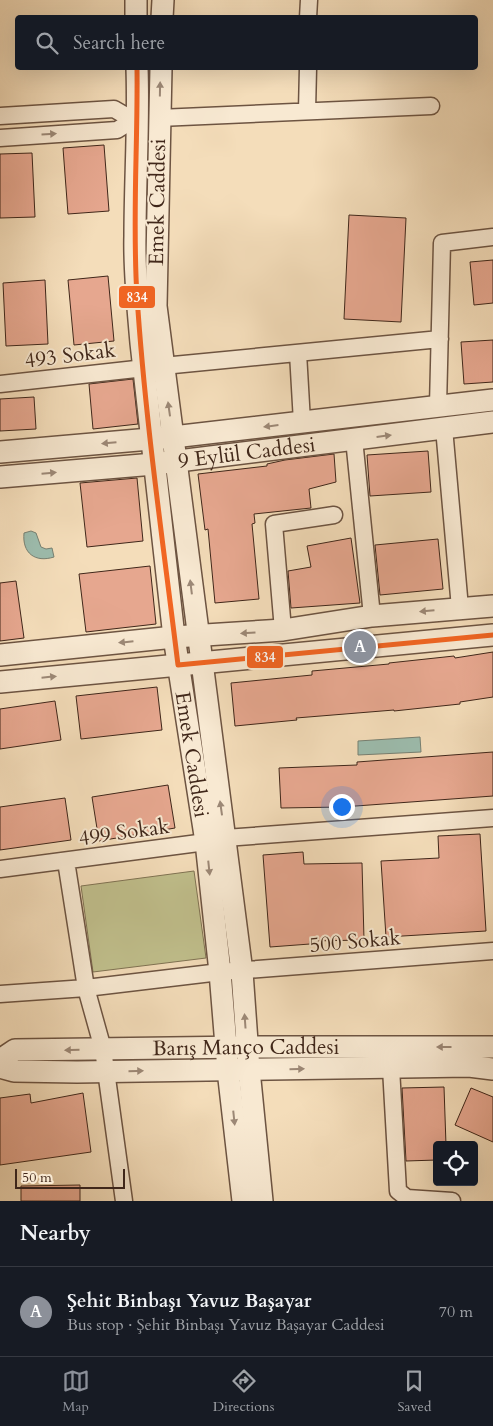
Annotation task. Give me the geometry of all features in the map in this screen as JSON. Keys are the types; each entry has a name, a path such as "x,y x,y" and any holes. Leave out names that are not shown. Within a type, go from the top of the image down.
{"street":[{"path":"136,0 136,15"},
{"path":"162,15 163,0"},
{"path":"308,15 309,0"},
{"name":"Emek Caddesi","path":"137,70 135,237 137,294 173,437 201,662 216,840 220,972 237,1047"},
{"name":"Emek Caddesi","path":"161,70 156,306 150,440 178,665 242,972 237,1047 243,1201"},
{"path":"307,111 308,70"},
{"path":"0,116 114,109 135,119 431,106"},
{"path":"0,138 117,130 135,119"},
{"path":"438,406 442,243 493,237"},
{"name":"493 Sokak","path":"0,384 440,339"},
{"path":"298,353 302,422"},
{"name":"9 Eylül Caddesi","path":"0,452 150,440 493,400"},
{"name":"9 Eylül Caddesi","path":"0,477 176,462 493,422"},
{"path":"444,428 460,608"},
{"path":"354,439 372,616"},
{"path":"284,630 274,524 334,515"},
{"path":"0,655 174,637 284,630 372,616 493,606"},
{"path":"0,682 493,635"},
{"name":"499 Sokak","path":"0,869 216,840 493,818"},
{"path":"66,861 86,988 103,1049 124,1201"},
{"name":"500 Sokak","path":"0,994 86,988 220,972 242,972 493,951"},
{"name":"Barış Manço Caddesi","path":"0,1060 15,1050 237,1047 493,1047"},
{"name":"Barış Manço Caddesi","path":"0,1067 14,1071 469,1066 493,1069"},
{"path":"391,1068 398,1191 406,1198 452,1201"},
{"name":"Emek Caddesi","path":"238,1070 262,1201"}],"shaded area":[{"path":"31,531 36,533 41,547 46,549 52,548 54,557 41,559 31,555 25,546 24,533"},
{"path":"420,737 421,752 358,755 358,741"},
{"path":"194,871 206,958 93,972 81,886"}],"building":[{"path":"104,145 109,211 68,214 63,148"},
{"path":"32,153 35,217 0,218 0,154"},
{"path":"349,215 406,218 401,322 344,319"},
{"path":"493,260 493,303 474,305 470,262"},
{"path":"108,276 114,341 74,345 68,280"},
{"path":"45,280 48,344 6,346 3,283"},
{"path":"493,340 493,382 464,384 461,342"},
{"path":"133,379 138,424 93,429 89,384"},
{"path":"34,397 36,429 0,431 0,399"},
{"path":"428,451 431,492 370,496 367,455"},
{"path":"334,454 336,482 309,489 311,508 254,514 255,523 252,524 259,599 215,603 208,529 205,530 198,474 267,466 267,464 285,460"},
{"path":"137,478 143,541 87,547 80,483"},
{"path":"351,538 360,603 291,608 288,571 311,567 307,546"},
{"path":"438,539 443,589 380,595 375,545"},
{"path":"150,566 156,624 86,632 79,574"},
{"path":"16,581 24,638 0,641 0,583"},
{"path":"493,652 493,697 460,702 460,704 296,718 297,720 235,726 231,683 312,675 312,671 454,656 455,658"},
{"path":"157,687 162,730 81,739 76,696"},
{"path":"55,701 61,740 0,749 0,709"},
{"path":"493,752 493,796 342,807 281,808 279,768 357,765 357,762"},
{"path":"168,785 175,828 99,841 92,797"},
{"path":"65,798 71,840 0,850 0,807"},
{"path":"480,834 486,931 386,937 381,861 439,858 438,836"},
{"path":"303,852 304,864 362,863 364,940 310,941 310,944 270,947 263,855"},
{"path":"444,1087 446,1141 433,1141 433,1160 406,1161 402,1088"},
{"path":"471,1088 493,1097 493,1142 455,1125"},
{"path":"83,1093 91,1152 0,1165 0,1098 30,1094 31,1103"},
{"path":"80,1185 80,1201 21,1201 21,1186"}],"transit line":[{"name":"834","path":"137,70 135,239 140,342 178,665 493,635"}],"place":[{"name":"Şehit Binbaşı Yavuz Başayar","path":"360,647"}]}
